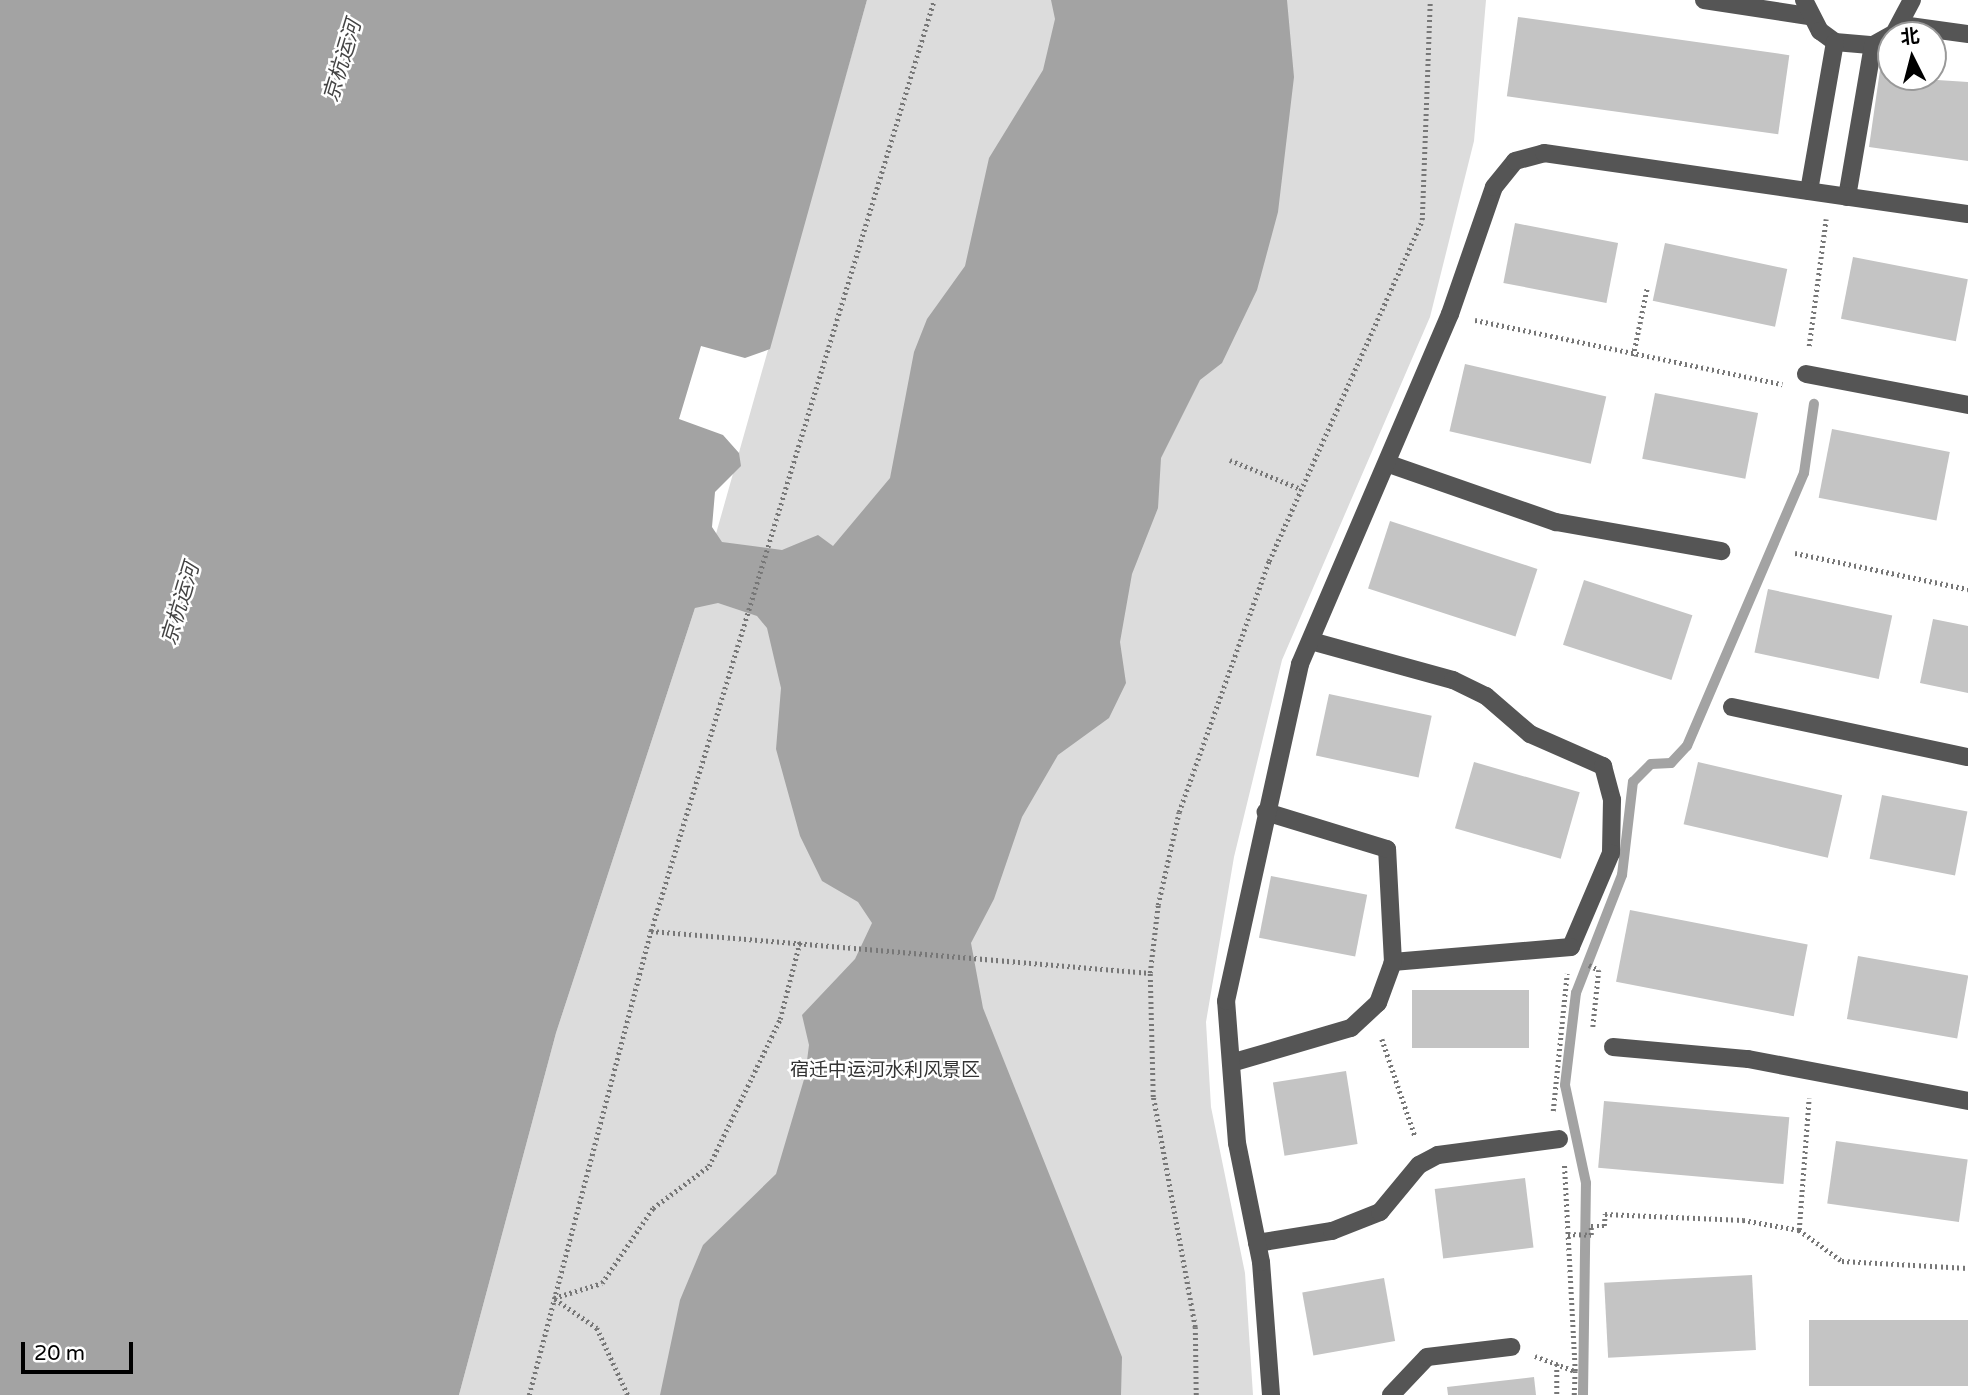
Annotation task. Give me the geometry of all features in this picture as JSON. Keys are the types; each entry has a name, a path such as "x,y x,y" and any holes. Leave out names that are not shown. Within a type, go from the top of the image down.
{"street":[{"path":"1704,0 1807,8 1835,42 1873,45 1877,43"},
{"path":"1901,21 1912,0"},
{"path":"1947,33 1968,34"},
{"path":"1809,191 1835,42"},
{"path":"1847,197 1873,45"},
{"path":"1271,1395 1257,1243 1237,1143 1226,1001 1266,812 1311,641 1389,464 1450,314 1494,187 1515,161 1544,153 1582,155 1968,214"},
{"path":"1806,374 1968,405"},
{"path":"1389,464 1556,522 1721,551"},
{"path":"1311,641 1453,680 1486,696 1530,734 1603,766 1612,800 1611,853 1571,947 1393,962"},
{"path":"1732,707 1968,757"},
{"path":"1231,1063 1351,1028 1378,1003 1393,962 1387,849 1266,812"},
{"path":"1613,1047 1811,1070 1968,1101"},
{"path":"1257,1243 1332,1231 1380,1212 1424,1162 1462,1150 1559,1139"},
{"path":"1391,1395 1427,1357 1511,1347"}],"path":[{"path":"529,1395 651,931 933,0"},
{"path":"1450,314 1633,356 1780,384 1806,374 1829,194"},
{"path":"1633,356 1647,288"},
{"path":"1230,460 1301,489"},
{"path":"1795,553 1968,589"},
{"path":"651,931 829,943 1150,973"},
{"path":"554,1298 601,1283 653,1208 709,1166 780,1019 800,941"},
{"path":"1571,947 1554,1063 1568,1234 1574,1395"},
{"path":"1599,970 1593,1030 1596,1041 1613,1047"},
{"path":"1378,1003 1385,1058 1424,1162"},
{"path":"1799,1230 1811,1070"},
{"path":"1568,1234 1580,1234 1604,1226 1605,1214 1743,1220 1799,1230 1842,1261 1968,1269"},
{"path":"554,1298 597,1328 628,1395"},
{"path":"1511,1347 1575,1371"},
{"path":"1557,1364 1557,1395"}],"green space":[{"name":"宿迁中运河水利风景区","path":"867,0 1486,0 1474,141 1430,317 1282,660 1234,857 1206,1022 1211,1107 1245,1273 1253,1395 459,1395 556,1033 695,608"}],"water":[{"name":"京杭运河","path":"0,0 867,0 770,349 745,358 701,346 679,419 723,435 739,453 741,466 715,492 712,527 722,542 782,550 818,535 833,546 890,478 914,352 927,319 965,266 989,158 1043,70 1055,19 1051,0 1287,0 1294,77 1278,212 1257,290 1222,363 1200,380 1161,458 1158,508 1132,574 1120,642 1126,683 1109,718 1058,755 1022,817 994,899 971,943 983,1008 1122,1357 1121,1395 660,1395 680,1300 703,1245 776,1174 805,1076 809,1045 802,1015 855,959 872,923 858,902 822,881 800,836 776,749 781,688 767,628 757,616 718,603 695,608 556,1033 459,1395 0,1395"}],"building":[{"path":"1518,17 1789,55 1778,134 1507,96"},
{"path":"1947,81 1968,82 1968,161 1869,147 1877,91 1947,91"},
{"path":"1515,223 1618,243 1606,303 1503,283"},
{"path":"1665,243 1787,269 1775,327 1653,301"},
{"path":"1853,257 1968,279 1956,341 1841,319"},
{"path":"1465,364 1606,397 1591,464 1449,431"},
{"path":"1655,393 1758,413 1745,479 1642,459"},
{"path":"1832,429 1950,452 1936,521 1819,498"},
{"path":"1390,521 1537,569 1515,636 1368,589"},
{"path":"1584,580 1692,615 1671,680 1563,645"},
{"path":"1768,589 1892,615 1879,679 1754,653"},
{"path":"1933,619 1968,626 1968,693 1920,683"},
{"path":"1329,694 1432,716 1419,777 1316,756"},
{"path":"1474,762 1580,792 1561,859 1455,828"},
{"path":"1698,762 1842,795 1828,858 1684,824"},
{"path":"1882,795 1967,812 1955,875 1870,859"},
{"path":"1271,876 1367,895 1355,957 1259,938"},
{"path":"1630,910 1808,945 1794,1016 1616,982"},
{"path":"1858,956 1968,975 1957,1038 1847,1019"},
{"path":"1412,990 1529,990 1529,1048 1412,1048"},
{"path":"1346,1071 1358,1144 1284,1156 1273,1083"},
{"path":"1604,1101 1789,1117 1783,1184 1598,1168"},
{"path":"1836,1141 1968,1160 1959,1222 1827,1203"},
{"path":"1525,1178 1534,1247 1443,1259 1435,1189"},
{"path":"1752,1275 1756,1350 1608,1358 1604,1283"},
{"path":"1384,1278 1395,1341 1313,1355 1302,1292"},
{"path":"1809,1320 1968,1320 1968,1386 1809,1386"},
{"path":"1534,1377 1536,1395 1448,1395 1447,1387"}],"waterway":[{"path":"1583,1395 1586,1183 1565,1085 1576,993 1622,875 1633,782 1651,764 1671,763 1687,746 1804,473 1814,404"}]}
